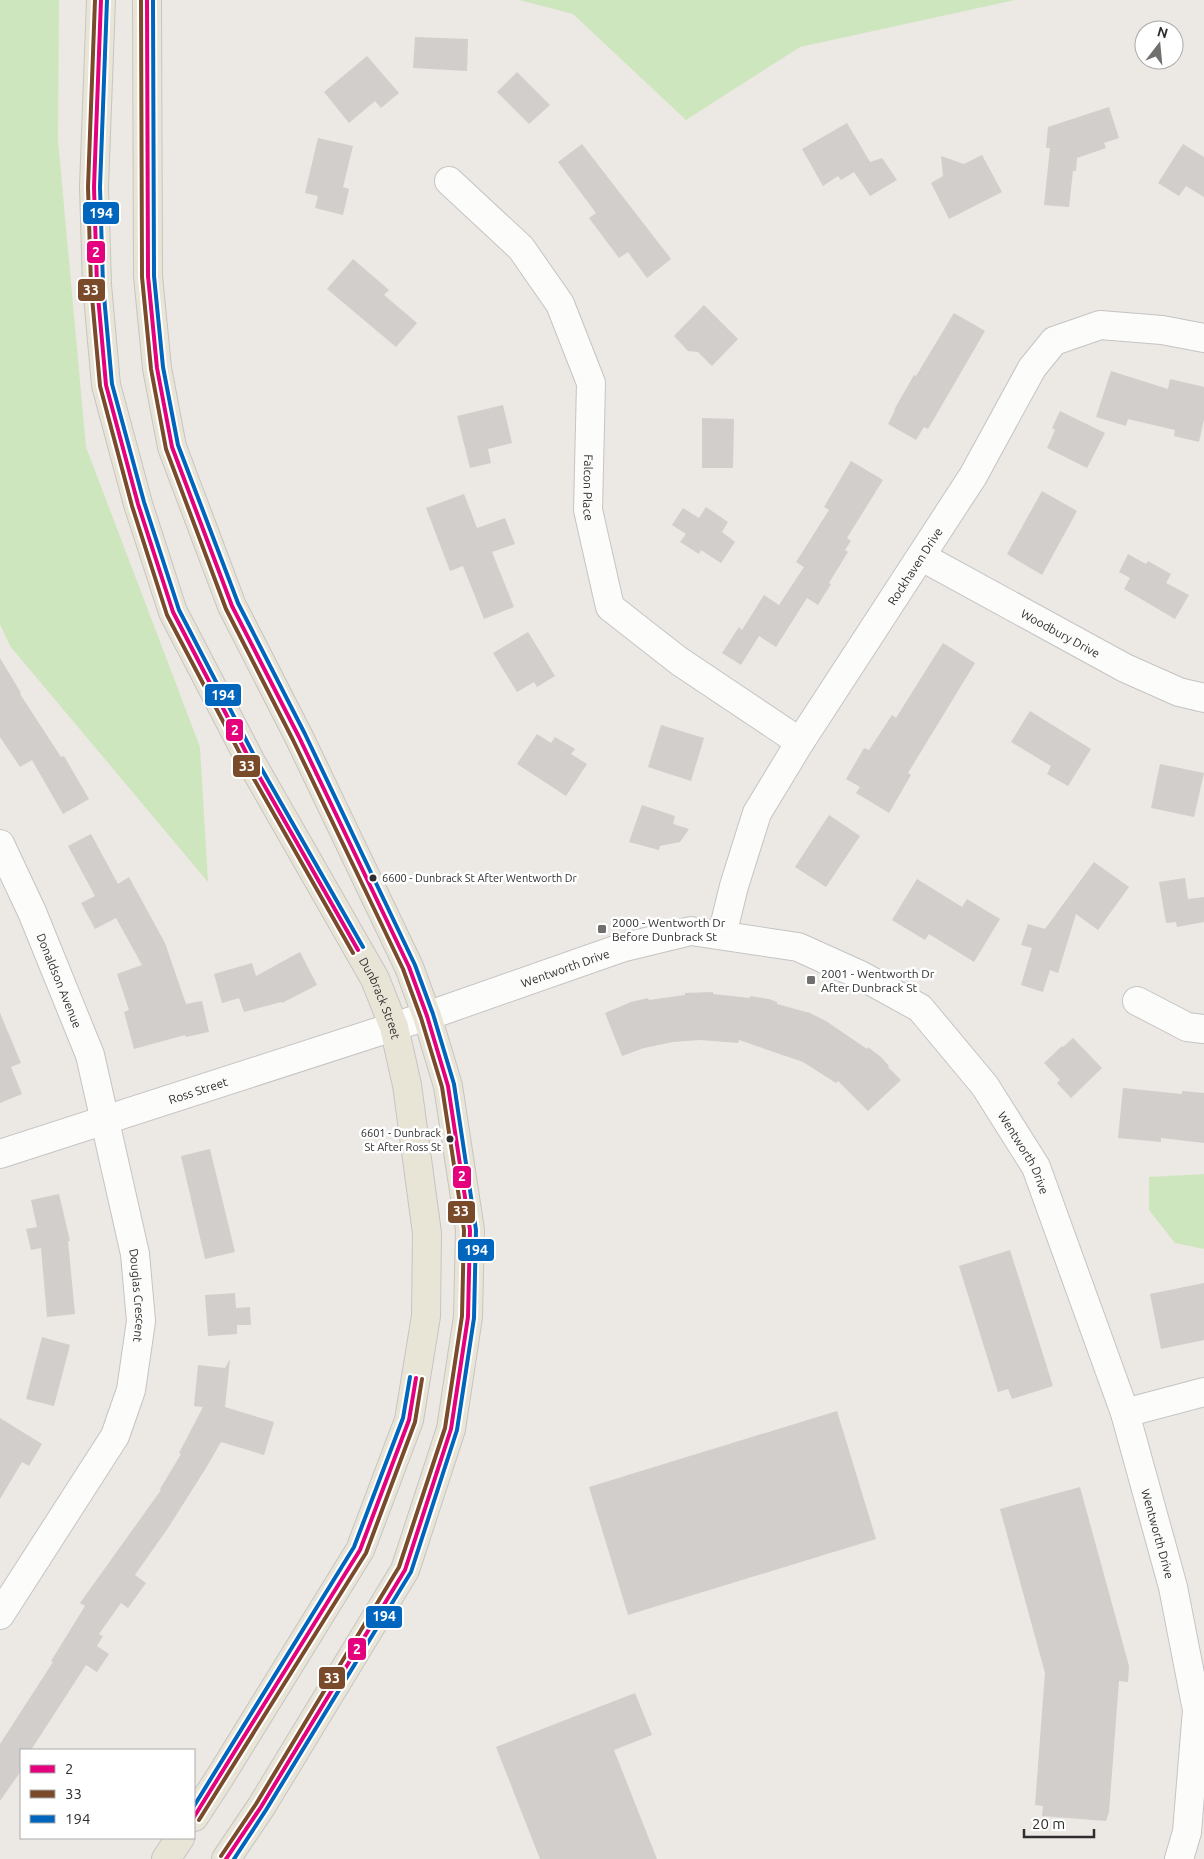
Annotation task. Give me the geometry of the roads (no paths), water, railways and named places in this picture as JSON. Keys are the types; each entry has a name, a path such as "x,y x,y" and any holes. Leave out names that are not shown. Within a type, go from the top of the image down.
{"main road":[{"name":"Dunbrack Street","path":"101,0 94,187 97,285 106,385 138,504 173,612 251,762 375,979 394,1027 407,1085 427,1233 426,1316 409,1420 360,1550 195,1815"},
{"path":"147,0 148,276 157,368 172,447 232,606 299,737 401,949 427,1016 448,1086 470,1230 468,1317 451,1429 405,1570 261,1807 226,1859"},
{"path":"166,1859 179,1839"}],"street":[{"name":"Falcon Place","path":"449,181 521,248 560,304 591,383 588,510 610,608 679,661 800,742"},
{"name":"Rockhaven Drive","path":"722,935 734,886 757,814 800,742 973,476 1032,368 1054,341 1100,325 1162,330 1204,338"},
{"name":"Woodbury Drive","path":"922,557 1125,668 1179,692 1204,698"},
{"name":"Donaldson Avenue","path":"0,844 32,912 90,1055 105,1122"},
{"name":"Wentworth Drive","path":"394,1027 621,948 691,931 798,947 860,975 920,1008 985,1086 1036,1168 1125,1413 1173,1587 1197,1710 1187,1832 1179,1859"},
{"path":"1137,1001 1187,1027 1204,1029"},
{"name":"Ross Street","path":"0,1154 105,1122 394,1027"},
{"name":"Douglas Crescent","path":"0,1615 115,1436 131,1390 141,1321 135,1254 105,1122"},
{"path":"1125,1413 1204,1392"}],"place":[{"name":"6600 - Dunbrack St After Wentworth Dr","path":"373,878"},
{"name":"2000 - Wentworth Dr Before Dunbrack St","path":"602,929"},
{"name":"2001 - Wentworth Dr After Dunbrack St","path":"811,980"},
{"name":"6601 - Dunbrack St After Ross St","path":"450,1139"}]}
